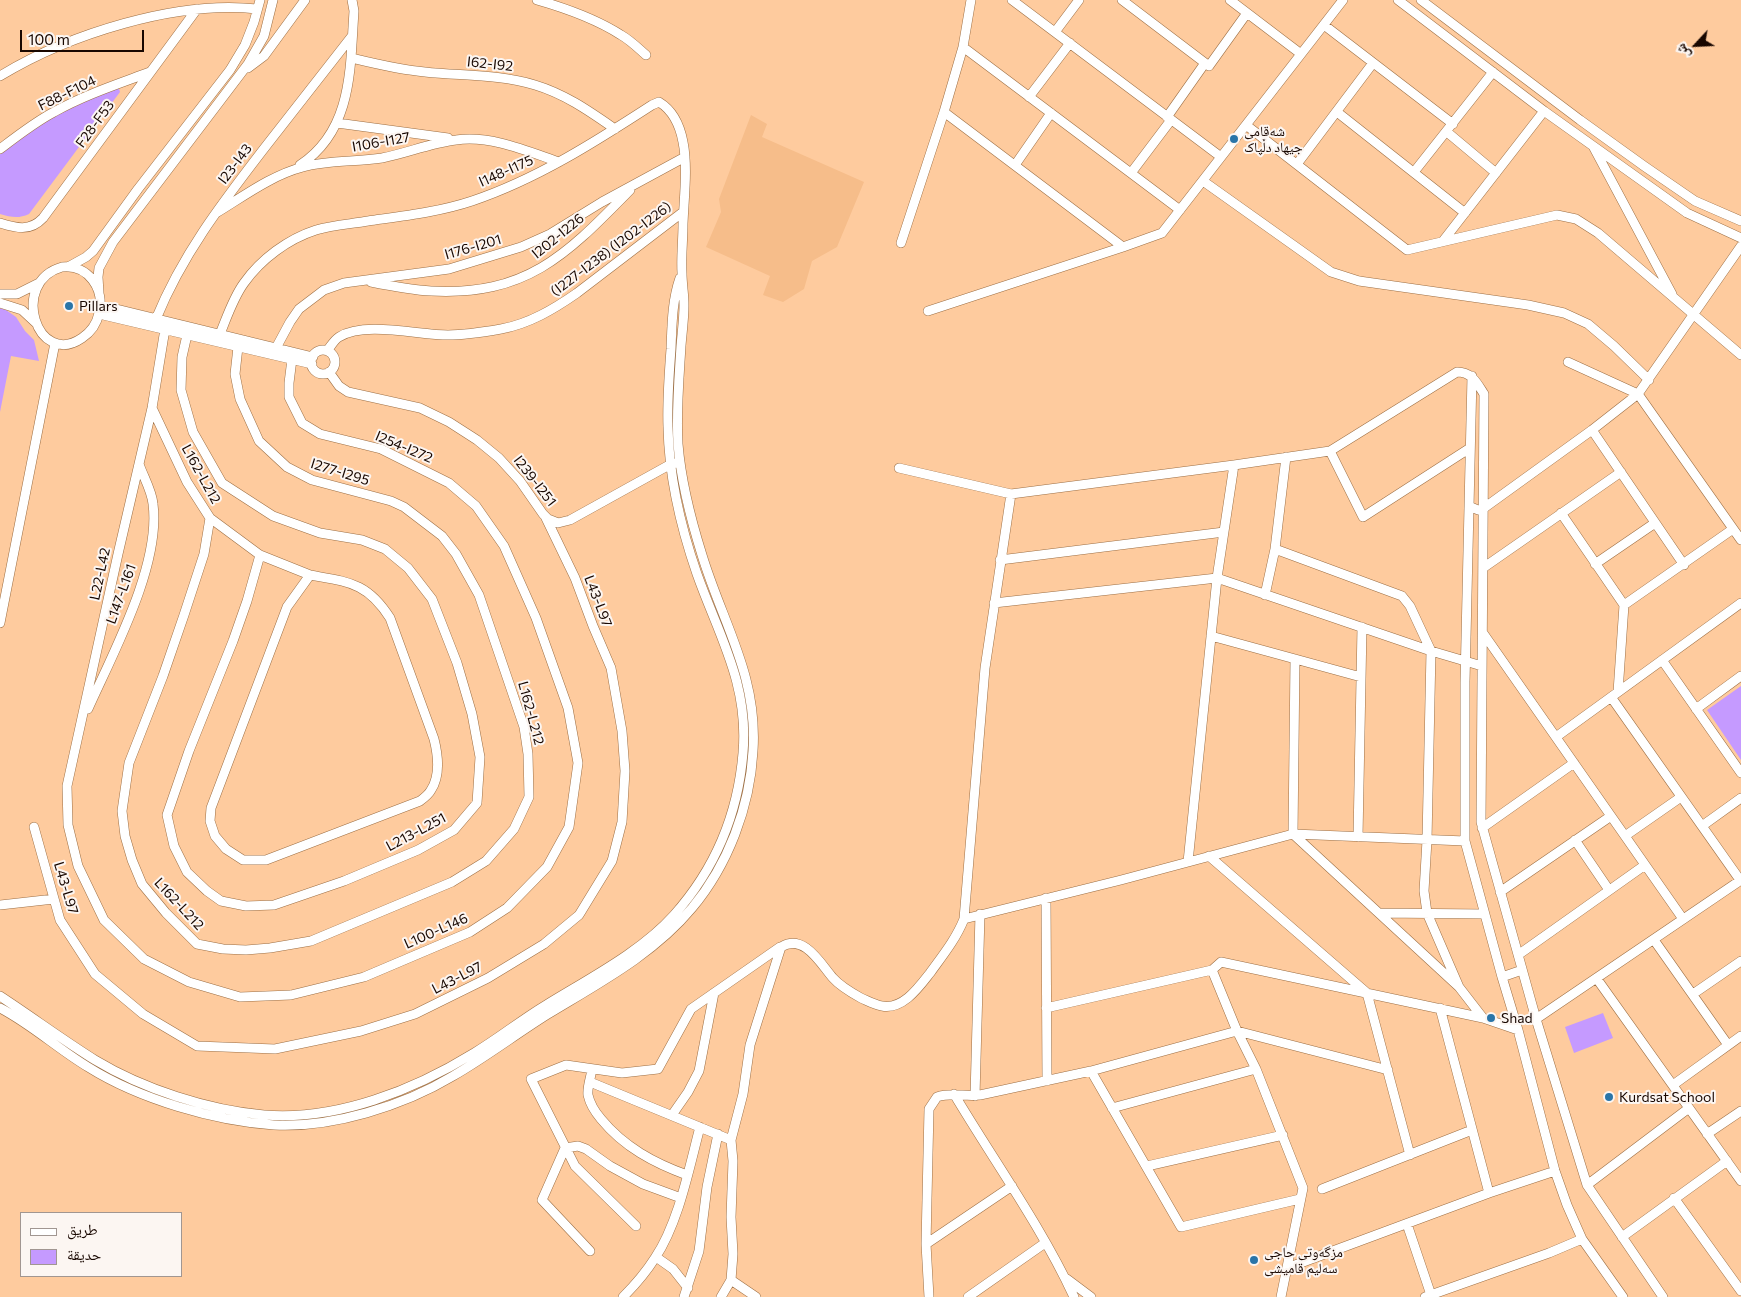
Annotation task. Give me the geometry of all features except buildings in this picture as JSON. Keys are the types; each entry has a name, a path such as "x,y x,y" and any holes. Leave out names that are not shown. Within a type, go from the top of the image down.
{"street":[{"path":"260,0 245,45 230,70 138,189 93,251 82,260 51,272 40,283 35,292 33,306 37,324 43,335 55,343 67,344 81,338 94,326 100,310 99,268 113,242 241,74 264,36 273,0"},
{"path":"241,74 264,56 305,0"},
{"path":"294,170 316,154 337,123 346,97 350,77 354,11 352,0"},
{"path":"537,0 559,7 622,35 646,55"},
{"path":"901,243 963,47 971,0"},
{"path":"1012,0 1221,157"},
{"path":"1055,32 1079,0"},
{"path":"1123,0 1208,66 1247,13"},
{"path":"1230,0 1301,54"},
{"path":"1398,0 1544,112 1687,213 1741,238"},
{"path":"1421,0 1580,120 1695,200 1741,221"},
{"path":"928,311 1162,233 1324,25 1340,1"},
{"path":"0,76 37,56 107,28 197,9 225,6 257,10"},
{"name":"F28-F53","path":"0,223 19,228 29,227 39,222 197,9"},
{"path":"1324,25 1373,63 1450,128 1496,173"},
{"name":"I23-I43","path":"156,319 174,277 191,249 216,213 352,36"},
{"path":"1029,97 1070,43"},
{"path":"963,47 1180,210"},
{"name":"I62-I92","path":"351,58 397,68 495,77 534,85 574,101 615,129"},
{"path":"1131,174 1206,63"},
{"path":"1297,164 1373,63"},
{"name":"F88-F104","path":"0,149 56,111 151,71"},
{"path":"1414,172 1493,72"},
{"name":"I148-I175","path":"220,334 233,302 250,276 275,252 304,235 328,227 424,212 469,202 559,162 652,105 661,103 677,122 683,140 685,157 682,273 674,305 667,414 676,464 677,497 692,557 738,684 744,726 740,777 733,808 722,842 699,883 664,925 598,978"},
{"path":"944,112 1123,247"},
{"path":"1337,112 1465,213"},
{"path":"1443,242 1544,112"},
{"path":"1015,165 1051,113"},
{"path":"337,123 457,139"},
{"path":"1246,125 1407,250 1557,215 1576,220 1598,233 1741,355"},
{"name":"I106-I127","path":"216,213 264,184 294,170 319,164 382,158 457,139 499,143 559,162"},
{"path":"1593,146 1674,297"},
{"name":"I176-I201","path":"276,348 294,314 310,300 335,286 449,269 521,247 550,234 638,182 685,157"},
{"path":"1202,181 1331,272 1359,281 1528,305 1564,313 1588,324 1649,380"},
{"name":"I202-I226","path":"363,281 416,290 445,292 476,290 512,282 534,273 579,240 638,182"},
{"path":"1687,213 1695,200"},
{"name":"(I227-I238) (I202-I226)","path":"327,351 338,337 356,330 450,335 504,328 528,321 553,309 577,293 683,212"},
{"path":"1469,506 1474,509 1484,508 1592,430 1638,394 1741,246"},
{"path":"68,267 79,269 89,276 99,293"},
{"path":"0,294 17,294 40,283"},
{"path":"0,303 22,310 37,324"},
{"path":"100,310 156,319 276,348 312,360 317,372 322,374 329,372 334,367 335,360 332,354 327,351 320,351 312,360"},
{"path":"100,310 165,330 292,359 312,360"},
{"name":"L22-L42","path":"68,825 67,786 152,408 165,330"},
{"name":"L213-L251","path":"187,335 182,357 181,390 193,432 222,483 272,516 320,533 362,540 385,549 408,568 432,599 457,663 472,714 480,757 477,803 454,830 418,850 344,881 274,905 246,906 222,901 207,891 187,872 174,846 168,816 189,751 247,600 260,555"},
{"path":"0,623 55,343"},
{"name":"I277-I295","path":"238,347 236,374 240,399 260,441 287,467 312,480 391,501 404,507 442,536 456,554 479,595"},
{"name":"I254-I272","path":"292,359 288,383 290,397 302,423 320,434 381,449 449,483 476,506 504,546"},
{"path":"1568,362 1638,394 1741,540"},
{"name":"I239-I251","path":"329,372 338,385 345,390 420,408 464,431 504,463 520,480 545,516 558,523 570,520 676,464"},
{"path":"899,468 1011,494 1330,451 1457,372 1472,376 1484,394 1482,828 1536,1019 1588,1185 1663,1297"},
{"path":"1472,376 1466,662 1465,841 1555,1171 1582,1239 1623,1297"},
{"name":"L162-L212","path":"152,408 186,482 210,518 204,554 184,615 163,676 128,763 122,810 128,844 142,884 166,912 198,944 223,950 246,950 311,941 452,882 486,861 514,829 529,797 528,754 524,727 479,595"},
{"path":"1592,430 1684,565"},
{"path":"1330,451 1363,517 1470,448"},
{"path":"1265,595 1275,549 1286,457"},
{"name":"L147-L161","path":"80,728 142,584 153,541 153,502 138,464"},
{"path":"1188,862 1217,578 1234,465"},
{"path":"1483,568 1620,472"},
{"path":"636,1226 582,1174 570,1158 531,1079 566,1064 622,1073 658,1069 691,1009 787,943 800,944 814,955 835,980 845,988 870,1002 882,1006 890,1006 906,999 919,987 955,939 964,919 985,668 1011,494"},
{"path":"1536,1019 1684,920 1740,880 1681,797 1615,694 1624,606 1561,514"},
{"name":"L43-L97","path":"34,827 60,920 95,974 143,1014 197,1046 275,1050 361,1031 415,1014 488,978 544,944 579,915 612,861 622,822 625,771 622,731 612,668 593,626 575,578 545,516"},
{"path":"210,518 260,555 310,575 353,583 372,595 382,605 390,618 434,739 439,759 432,789 420,801 266,860 243,860 226,849 215,836 210,822 212,808 286,607 310,575"},
{"path":"1595,564 1655,523"},
{"path":"1624,606 1733,529"},
{"path":"1000,560 1224,532"},
{"name":"L100-L146","path":"68,825 78,866 104,920 144,959 189,982 240,997 291,995 364,977 470,932 485,923 507,908 548,867 569,827 578,763 568,708 536,618 504,546"},
{"path":"1275,549 1402,596 1410,606 1430,651 1427,840 1424,891 1427,913 1459,987"},
{"path":"994,603 1217,578 1430,651 1482,666"},
{"path":"1556,737 1741,603"},
{"path":"1358,837 1362,627"},
{"path":"1483,632 1684,920"},
{"path":"1211,636 1361,677"},
{"path":"1296,659 1293,834 1459,987 1483,1018"},
{"path":"1662,660 1741,773"},
{"path":"1696,709 1741,676"},
{"path":"1482,828 1574,763"},
{"path":"1625,836 1681,797"},
{"path":"1702,826 1741,798"},
{"path":"1500,892 1611,816"},
{"path":"964,919 1121,880 1293,834 1465,841"},
{"path":"1575,840 1609,890"},
{"path":"1209,856 1366,992 1410,1155"},
{"path":"1518,956 1645,864"},
{"path":"1046,898 1047,1081"},
{"path":"0,905 54,899"},
{"path":"1379,913 1485,914"},
{"path":"975,1096 980,914"},
{"path":"1654,940 1728,1046"},
{"path":"721,1297 731,1280 733,1254 733,1161 731,1140 743,1094 750,1045 781,947"},
{"path":"1693,994 1741,961"},
{"path":"1046,1008 1212,970 1221,962 1440,1008 1483,1018 1518,1030"},
{"path":"1212,970 1237,1031 1256,1069 1303,1188 1281,1297"},
{"path":"1502,977 1522,970"},
{"path":"0,996 95,1060 120,1073 192,1101 228,1110 283,1116 315,1113 369,1101 437,1074 470,1056 525,1018 598,978"},
{"path":"0,1008 106,1077 147,1095 213,1116 262,1123 297,1125 318,1123 374,1110 432,1087 466,1068 598,978"},
{"path":"1597,979 1740,1178"},
{"path":"672,1116 688,1092 699,1070 714,993"},
{"path":"1440,1008 1489,1193"},
{"path":"929,1297 926,1244 929,1109 937,1097 954,1094 975,1096 1047,1081 1091,1071 1237,1031 1388,1070"},
{"path":"1673,1085 1741,1036"},
{"path":"62,1050 67,1042"},
{"path":"592,1068 588,1089 590,1102 595,1111 616,1135 633,1149 660,1164 687,1175"},
{"path":"1112,1108 1256,1069"},
{"path":"1091,1071 1181,1226 1300,1199"},
{"path":"590,1082 731,1140"},
{"path":"954,1094 1012,1186 1066,1278 1074,1297"},
{"path":"1588,1185 1689,1108"},
{"path":"1708,1134 1741,1110"},
{"path":"624,1297 656,1257 672,1224 700,1127"},
{"path":"1322,1189 1472,1130"},
{"path":"686,1292 699,1252 707,1187 718,1134"},
{"path":"1147,1166 1283,1135"},
{"path":"565,1148 578,1146 586,1149 610,1166 643,1184 680,1198"},
{"path":"565,1148 542,1200 590,1251"},
{"path":"1622,1236 1727,1161"},
{"path":"1287,1268 1489,1193 1555,1171"},
{"path":"926,1244 1012,1186"},
{"path":"1674,1198 1741,1291"},
{"path":"1407,1224 1428,1296 1550,1253 1582,1239"},
{"path":"968,1297 1045,1243"},
{"path":"656,1257 673,1269 686,1292"},
{"path":"1066,1278 1091,1297"},
{"path":"731,1280 756,1297"}],"shaded area":[{"path":"751,115 767,124 762,137 864,182 837,247 812,261 804,289 783,302 763,295 770,276 706,247 721,212 719,199"}],"green space":[{"path":"116,87 120,92 29,214 15,217 0,214 0,154 55,116"},
{"path":"0,308 16,317 25,331 34,340 39,361 11,356 0,412"},
{"path":"1741,686 1741,760 1707,710"},
{"path":"1603,1013 1613,1038 1574,1053 1565,1027"}],"place":[{"name":"شەقامی جیهاد دڵپاک","path":"1234,139"},
{"name":"Pillars","path":"69,306"},
{"name":"Shad","path":"1491,1018"},
{"name":"Kurdsat School","path":"1609,1097"},
{"name":"مزگەوتی حاجی سەلیم قامیشی","path":"1254,1260"}]}
